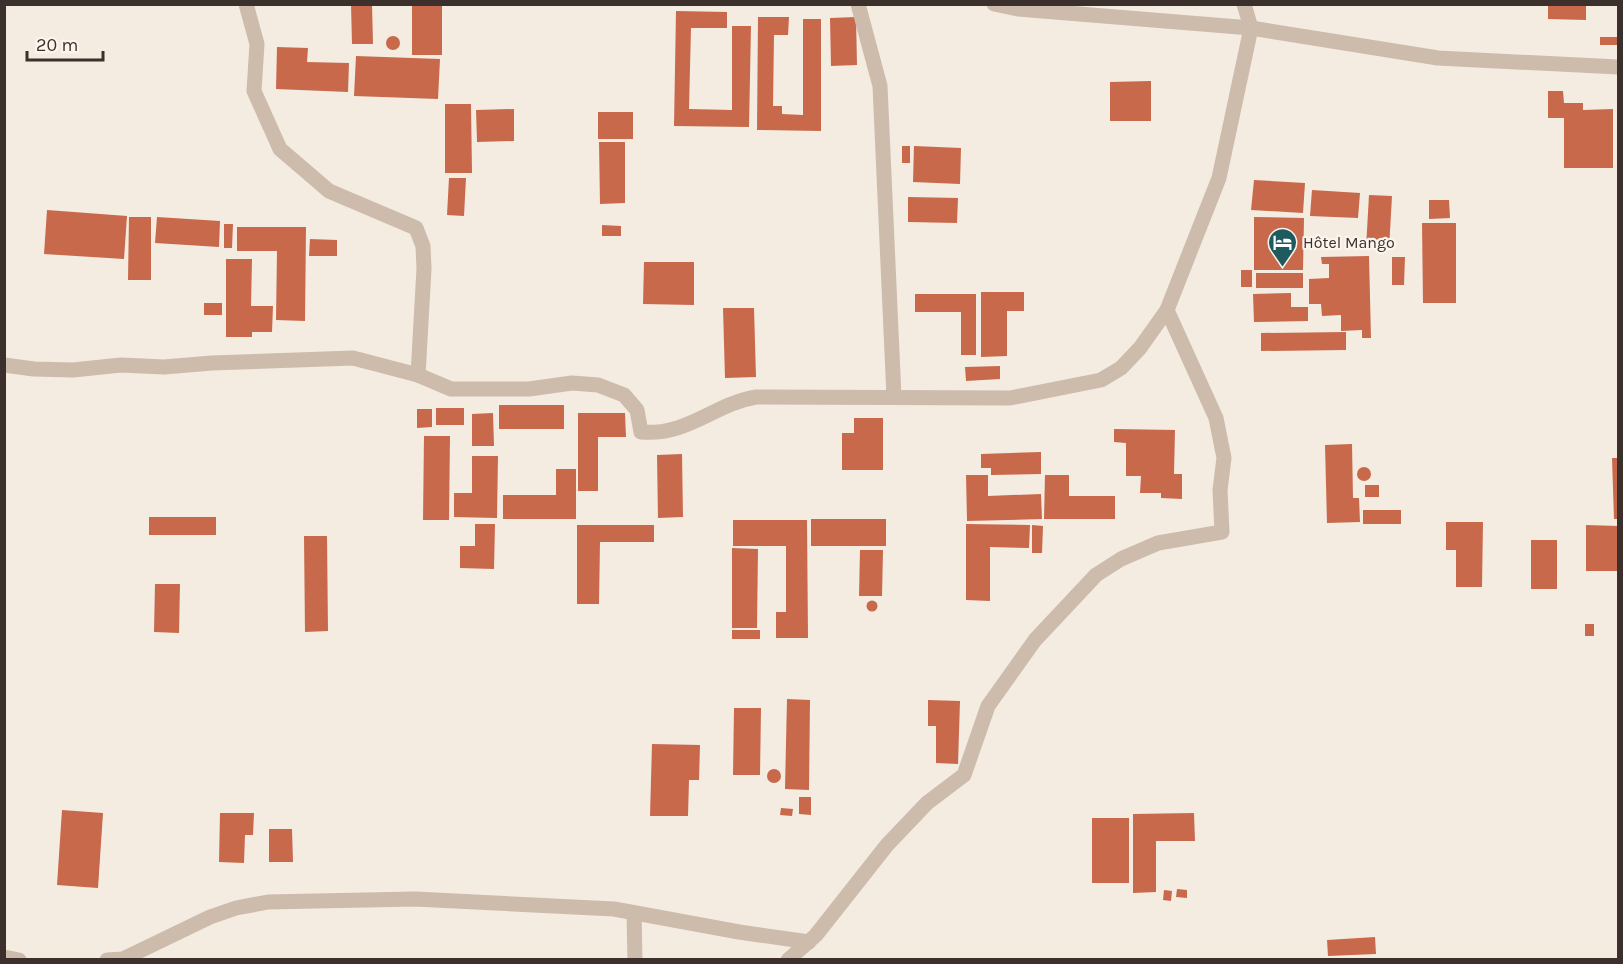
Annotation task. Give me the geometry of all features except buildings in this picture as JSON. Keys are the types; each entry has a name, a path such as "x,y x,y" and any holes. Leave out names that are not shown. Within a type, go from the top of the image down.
{"street":[{"path":"246,4 257,44 254,91 280,149 329,191 416,228 423,246 424,269 417,375"},
{"path":"858,4 880,86 894,397"},
{"path":"994,4 1018,9 1251,28 1438,58 1618,67"},
{"path":"4,365 34,369 73,370 120,365 164,368 212,363 353,358 417,375 451,388 598,385 624,395 637,411 641,432 659,433 695,423 739,399 756,397 1010,398 1101,380 1121,368 1140,348 1167,310 1220,178 1251,28 1244,4"},
{"path":"788,960 809,942 887,846 927,803 964,776 988,706 1035,640 1096,575 1121,559 1158,543 1222,532 1220,490 1224,458 1216,418 1167,310"},
{"path":"107,960 123,958 210,917 236,908 267,902 415,899 614,909 739,932 809,942"},
{"path":"634,913 635,960"},
{"path":"4,957 19,960"}],"place":[{"name":"Hôtel Mango","path":"1282,268"}]}
